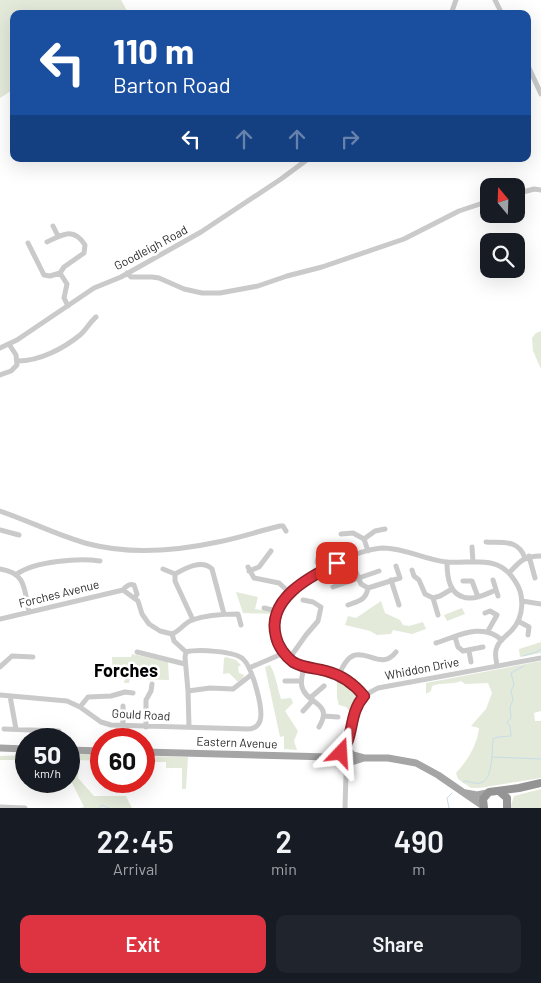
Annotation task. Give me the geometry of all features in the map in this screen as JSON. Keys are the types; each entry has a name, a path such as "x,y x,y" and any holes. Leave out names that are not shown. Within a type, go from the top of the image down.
{"highway":[{"path":"483,807 483,799 487,793 541,783"},
{"path":"507,805 510,796 519,788"},
{"path":"499,791 505,795 507,805"}],"main road":[{"path":"1,749 15,749"},
{"name":"Eastern Avenue","path":"155,752 346,758"},
{"path":"346,758 388,758 416,763 438,775 483,807"},
{"path":"457,790 473,795 487,793"}],"street":[{"path":"531,72 541,94"},
{"name":"Goodleigh Road","path":"0,348 94,288 127,273 201,232 304,162"},
{"path":"525,192 534,189 541,190"},
{"path":"127,273 131,277 159,278 184,289 202,293 220,293 258,286 322,267 404,239 459,211 480,204"},
{"path":"53,226 58,236"},
{"path":"28,243 44,274 50,276 60,273 64,267 84,253 86,247 78,235 65,233 48,242"},
{"path":"30,261 36,258"},
{"path":"60,273 67,284 64,298 68,306"},
{"path":"18,361 41,358 80,335 96,317"},
{"path":"0,375 15,368 18,361 9,344"},
{"path":"0,511 73,539 136,552 217,542 280,526 283,526 286,531"},
{"path":"364,539 375,531 385,529"},
{"path":"0,530 16,532"},
{"path":"341,534 353,533 364,539 368,551"},
{"path":"486,542 513,544 521,549 527,557 535,578"},
{"path":"472,547 473,562"},
{"path":"345,808 348,741 355,709 364,696 349,680 326,671 304,667 284,653 275,636 274,623 277,611 290,593 322,571 350,557 384,548 398,549 447,562 488,562 503,568 509,573 518,586 522,600 518,621 512,631 496,647 497,665"},
{"path":"271,550 259,567 249,569 254,578 279,583 290,593"},
{"path":"322,571 317,562 318,558 324,553"},
{"path":"509,573 527,557 541,556"},
{"path":"350,557 361,584 368,588 400,578 396,566"},
{"path":"0,570 17,574 26,569 72,560 100,561"},
{"path":"447,562 447,578 452,589 465,597 472,598 497,593 493,580"},
{"path":"175,574 190,566 207,565 210,567 214,573 224,614"},
{"path":"163,569 175,574"},
{"path":"412,570 425,594 433,598 452,589"},
{"path":"332,587 379,571"},
{"path":"17,574 21,580 29,612"},
{"path":"175,574 179,591 190,610 193,620"},
{"path":"392,580 399,605"},
{"path":"463,581 472,582 478,597"},
{"path":"422,586 429,584"},
{"path":"135,598 137,594 134,585 126,586 124,590 138,601 142,614 149,624 160,631 176,633 185,624 193,620 224,614 238,614 241,625"},
{"path":"348,605 364,599 367,596 368,588"},
{"name":"Forches Avenue","path":"0,619 124,590"},
{"path":"433,598 438,615"},
{"path":"290,659 318,621 320,607 313,602 303,600"},
{"path":"522,600 541,604"},
{"path":"264,608 277,611"},
{"path":"485,613 490,611 497,615 488,631"},
{"path":"518,621 529,627 528,635"},
{"path":"435,644 477,630 488,631 502,640"},
{"path":"172,634 174,641 186,652 238,655 249,668 251,675 234,689 188,691"},
{"path":"455,637 459,649 462,651 483,647"},
{"path":"469,651 471,662"},
{"path":"137,652 185,664"},
{"path":"186,652 189,727"},
{"path":"339,675 346,661 353,656 360,654 383,661 392,658 396,652"},
{"path":"249,668 284,653"},
{"path":"0,667 12,656 33,657"},
{"name":"Whiddon Drive","path":"364,696 388,685 541,658"},
{"path":"304,667 301,682 304,692 321,708 324,716 320,728 314,723"},
{"name":"Gould Road","path":"1,694 66,701 101,722 122,726 248,729 260,722 261,715 251,675"},
{"path":"285,681 301,682"},
{"path":"146,727 149,712 146,700 151,691 152,684"},
{"path":"303,711 311,699 324,686"},
{"path":"80,708 88,697 111,696 126,692 133,693"},
{"path":"10,696 16,728"},
{"path":"122,726 123,706"},
{"path":"324,716 338,717"},
{"path":"4,729 15,729"},
{"path":"0,807 25,808"}],"green space":[{"path":"0,0 121,0 127,10 10,10 10,92 0,98"},
{"path":"541,331 541,369 533,351 532,338"},
{"path":"236,592 258,597 255,609 273,612 273,614 243,613"},
{"path":"381,601 385,613 400,620 403,625 409,626 423,622 426,629 412,634 393,630 391,634 377,635 370,631 345,625 348,616 356,618"},
{"path":"462,608 465,614 447,621 444,615"},
{"path":"541,642 541,653 520,657 519,649"},
{"path":"132,654 168,662 169,680 130,679 129,683 124,683 125,678 113,678 112,657 131,657"},
{"path":"224,658 236,660 241,665 238,667 239,673 244,675 238,682 229,673 223,674"},
{"path":"541,661 541,711 534,713 535,721 541,721 541,778 471,788 458,779 456,773 468,758 474,746 479,728 471,726 486,709 492,693 488,683 465,684 461,681 439,684 432,686 431,691 426,694 426,683"},
{"path":"270,665 281,699 291,698 293,703 285,711 298,731 294,741 297,750 284,749 284,736 280,737 265,667"},
{"path":"331,675 348,684 356,693 356,698 350,712 346,707 339,705 337,681 330,679"},
{"path":"80,754 90,754 90,760 80,760"},
{"path":"15,755 15,760 0,760 0,756"},
{"path":"155,756 188,757 186,789 182,789 182,768 166,768 166,762 155,762"},
{"path":"80,780 94,796 126,796 132,808 80,808 84,807 77,793 80,793"},
{"path":"541,789 541,808 510,808 514,796"}],"waterway":[{"path":"523,656 541,649"},
{"path":"492,757 493,739 511,736 510,726 507,722 511,718 510,707 513,700 511,691 514,685 511,673 524,666"},
{"path":"463,782 483,782 488,775 492,757 541,759"},
{"path":"449,808 447,798 452,793"},
{"path":"99,807 102,805 109,808"}],"district":[{"name":"Forches","path":"126,671"}],"route":[{"path":"337,563 311,577 284,599 276,614 274,629 280,647 290,659 304,667 334,673 349,680 364,696 357,704 350,726 348,741 341,753"}]}
